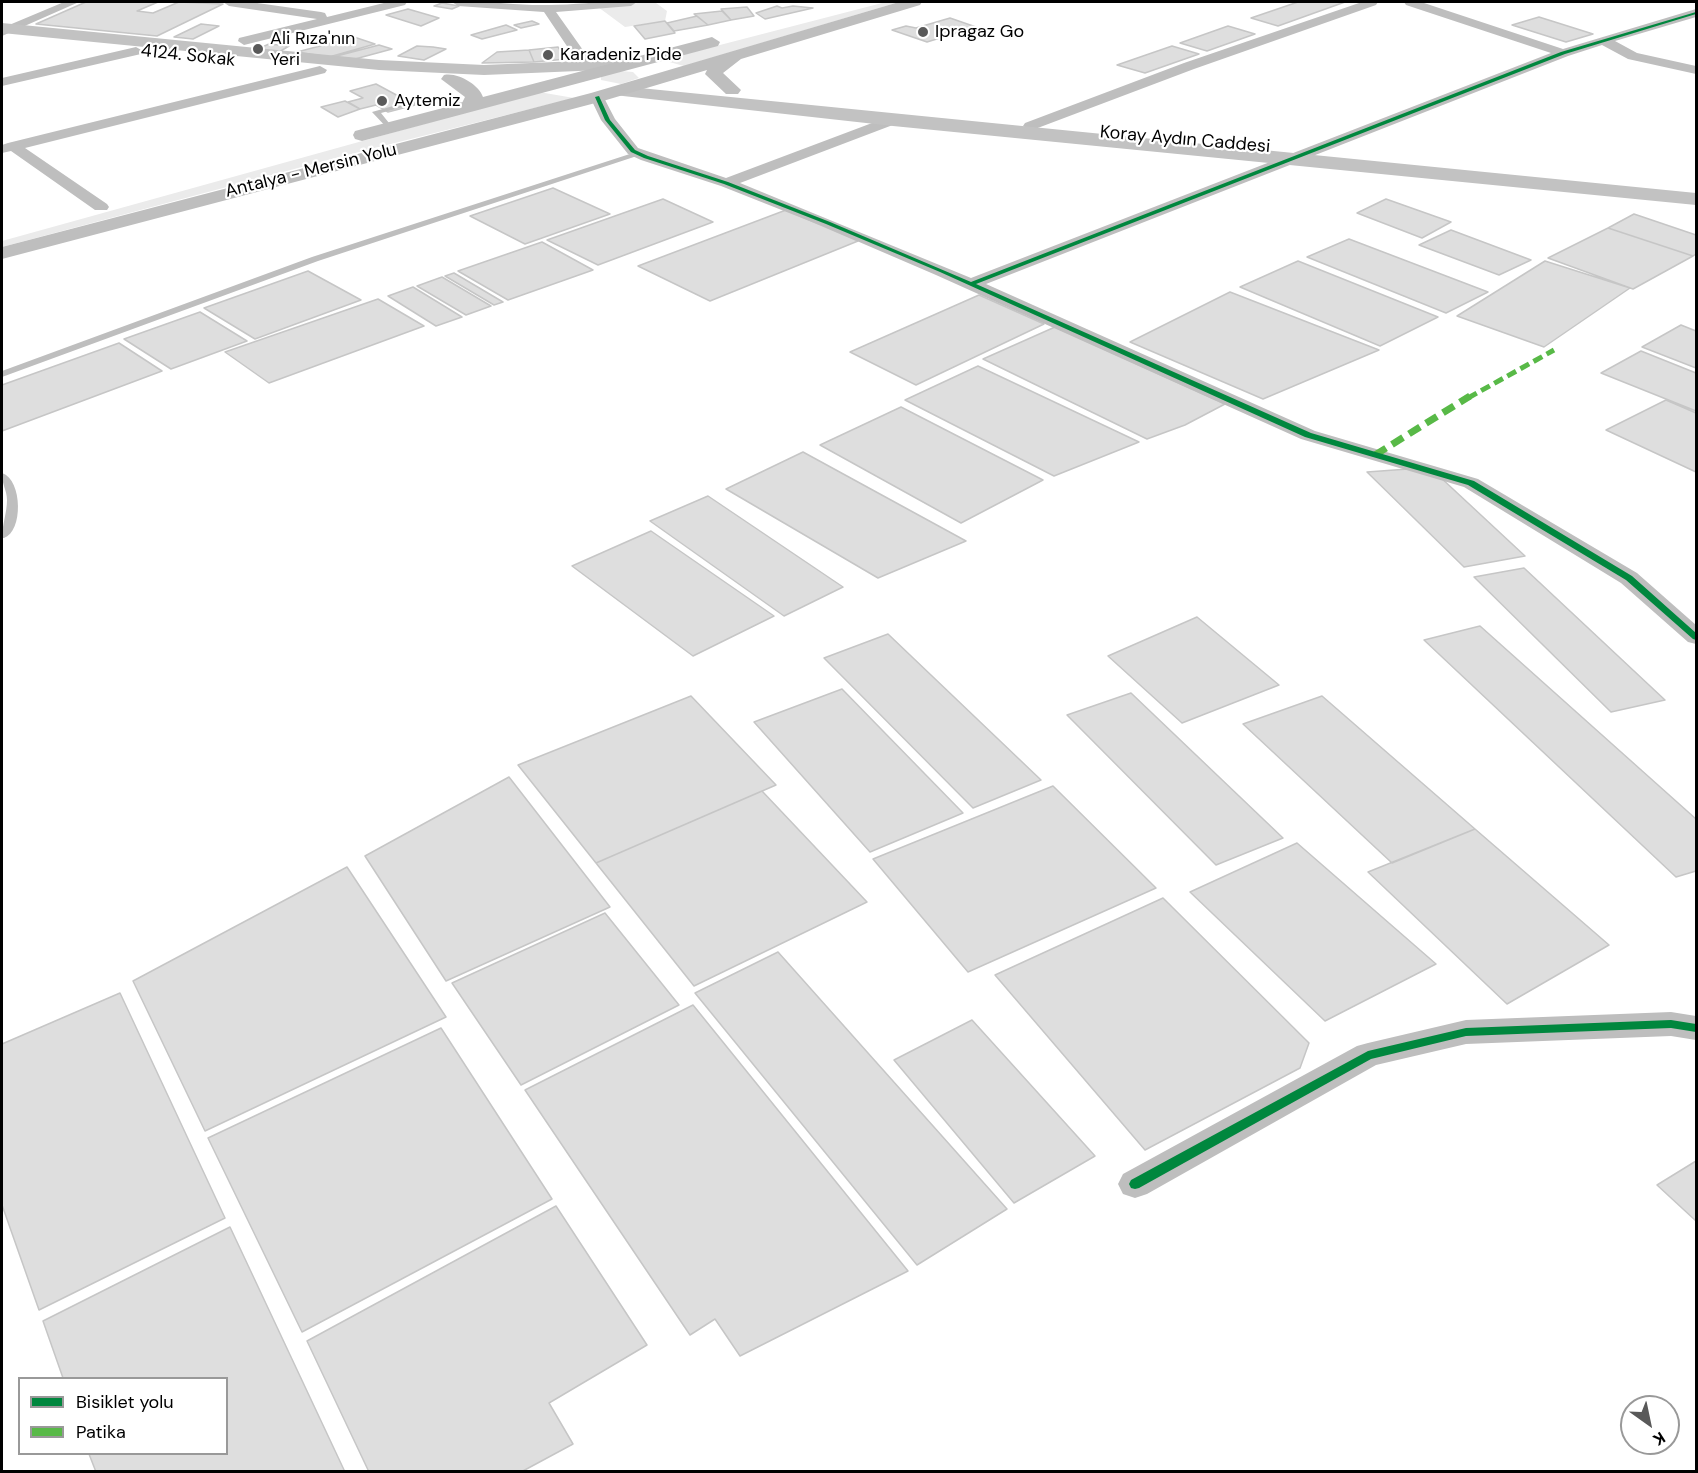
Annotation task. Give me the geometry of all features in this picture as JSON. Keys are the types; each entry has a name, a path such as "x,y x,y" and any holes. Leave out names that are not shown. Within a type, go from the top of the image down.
{"highway":[{"path":"773,27 874,2"},
{"name":"Antalya - Mersin Yolu","path":"2,253 620,91 914,2"},
{"name":"Antalya - Mersin Yolu","path":"343,140 728,38"},
{"path":"732,90 714,74 716,68 734,57"},
{"path":"625,64 677,75"},
{"path":"450,79 475,96 470,105"},
{"path":"554,83 620,91"},
{"path":"79,213 124,200"}],"main road":[{"path":"4,31 206,49 244,47 333,62 473,69 625,64"},
{"name":"4124. Sokak","path":"4,31 136,51 320,70 554,83"},
{"name":"Koray Aydın Caddesi","path":"677,75 768,99 819,107 1696,190"},
{"path":"620,91 1696,199"}],"street":[{"path":"4,31 73,2"},
{"path":"229,2 333,18"},
{"path":"244,47 333,18 401,2"},
{"path":"458,2 548,9 631,2"},
{"path":"1030,126 1189,66 1372,2"},
{"path":"1410,2 1563,53"},
{"path":"548,9 588,67"},
{"path":"971,285 1563,53 1696,13"},
{"path":"1604,41 1633,56 1696,70"},
{"path":"2,82 136,51"},
{"path":"7,147 320,70"},
{"path":"597,97 608,120 633,151 639,154 726,183 828,223 1308,435 1471,483 1629,578 1696,637"},
{"path":"726,183 893,120"},
{"path":"7,147 101,207"},
{"path":"1135,1184 1368,1055 1466,1032 1671,1024 1696,1028"}],"lane":[{"path":"2,374 315,259 639,154"},
{"path":"2,476 11,490 13,501 4,535"}],"shaded area":[{"path":"886,2 899,2 684,66 662,60"},
{"path":"656,3 667,11 665,21 625,27 598,7"},
{"path":"621,71 633,72 639,78 621,84 601,80 601,76"},
{"path":"539,92 574,98 343,156 2,247 2,241"}],"building":[{"path":"86,2 158,2 137,11 153,13 179,2 223,4 157,36 36,24"},
{"path":"1298,2 1345,2 1278,26 1251,18"},
{"path":"442,3 459,6 452,9 434,6"},
{"path":"777,6 813,8 765,19 756,13"},
{"path":"747,7 754,16 731,20 721,9"},
{"path":"408,9 439,18 421,26 386,15"},
{"path":"722,11 731,20 708,25 694,14"},
{"path":"697,16 708,25 674,31 667,23"},
{"path":"1539,17 1593,34 1566,42 1512,25"},
{"path":"950,18 976,27 927,42 892,30 906,26 916,28"},
{"path":"532,21 539,24 521,28 514,25"},
{"path":"665,21 675,33 645,39 634,26"},
{"path":"201,24 219,26 193,39 174,37"},
{"path":"506,25 517,30 482,39 471,35"},
{"path":"1228,26 1255,34 1207,51 1180,43"},
{"path":"354,37 375,44 329,57 297,52"},
{"path":"269,44 289,46 279,52 258,49"},
{"path":"379,45 392,49 355,59 333,57"},
{"path":"417,46 446,49 424,60 398,56"},
{"path":"1172,46 1199,54 1145,73 1117,65"},
{"path":"558,47 566,59 534,62 529,50"},
{"path":"529,50 534,62 482,63 497,52"},
{"path":"376,84 415,105 388,112 376,105 360,109 348,102 363,98 350,91"},
{"path":"345,101 360,109 338,117 321,107"},
{"path":"553,188 610,214 525,244 470,216"},
{"path":"663,199 713,222 598,265 547,240"},
{"path":"1386,199 1451,222 1422,238 1357,213"},
{"path":"786,210 858,241 710,301 638,266"},
{"path":"1634,214 1696,235 1696,254 1693,256 1608,228"},
{"path":"1608,228 1693,256 1633,289 1548,258"},
{"path":"1451,230 1531,260 1499,275 1419,245"},
{"path":"1349,239 1488,292 1446,313 1307,257"},
{"path":"542,242 593,270 508,300 458,271"},
{"path":"1298,261 1438,317 1380,346 1240,287"},
{"path":"1545,261 1630,288 1544,347 1457,316"},
{"path":"308,271 361,300 255,339 204,308"},
{"path":"454,273 503,302 494,305 445,276"},
{"path":"442,277 491,306 466,315 417,286"},
{"path":"413,287 462,317 436,326 388,296"},
{"path":"1230,292 1379,350 1263,399 1130,342"},
{"path":"979,295 1044,324 916,385 850,352"},
{"path":"378,299 424,326 269,383 225,352"},
{"path":"200,312 247,341 171,369 124,339"},
{"path":"1681,325 1696,331 1696,368 1642,347"},
{"path":"1055,327 1225,404 1185,425 1147,439 983,359"},
{"path":"119,343 162,371 2,431 2,385"},
{"path":"1641,351 1696,373 1696,411 1601,373"},
{"path":"978,366 1139,442 1054,476 905,400"},
{"path":"1666,400 1696,413 1696,472 1606,430"},
{"path":"901,407 1043,480 961,523 820,445"},
{"path":"803,452 966,541 878,578 726,489"},
{"path":"1408,469 1439,476 1525,556 1464,567 1367,472"},
{"path":"708,496 843,587 784,616 650,521"},
{"path":"651,531 774,616 693,656 572,566"},
{"path":"1524,568 1665,700 1611,712 1474,577"},
{"path":"1197,617 1279,685 1182,723 1108,656"},
{"path":"1480,626 1696,819 1696,871 1676,877 1424,640"},
{"path":"888,634 1041,780 973,808 824,658"},
{"path":"842,689 963,813 870,852 754,722"},
{"path":"1131,693 1283,838 1216,865 1067,715"},
{"path":"691,696 776,785 596,863 518,765"},
{"path":"1322,696 1475,829 1392,863 1243,724"},
{"path":"509,777 610,907 446,981 365,856"},
{"path":"1053,786 1156,888 968,972 873,859"},
{"path":"762,791 867,902 694,986 596,863"},
{"path":"1475,829 1609,945 1507,1004 1368,872"},
{"path":"1297,843 1436,964 1325,1021 1190,892"},
{"path":"347,867 446,1017 205,1131 133,981"},
{"path":"1163,898 1309,1043 1300,1068 1145,1150 995,975"},
{"path":"605,913 679,1005 521,1085 452,983"},
{"path":"778,952 1007,1209 917,1265 695,993"},
{"path":"120,993 225,1218 39,1310 2,1205 2,1044"},
{"path":"693,1005 908,1271 740,1356 715,1319 690,1335 525,1090"},
{"path":"972,1020 1095,1156 1014,1203 894,1060"},
{"path":"441,1028 552,1199 302,1332 208,1138"},
{"path":"1696,1161 1696,1221 1657,1185"},
{"path":"556,1206 647,1345 549,1403 573,1444 521,1472 369,1472 307,1341"},
{"path":"230,1227 345,1472 96,1472 89,1455 228,1455 228,1377 63,1377 43,1321"}],"marked path":[{"path":"1375,455 1489,385 1554,350"}],"cycle path":[{"path":"971,284 1563,53 1696,13"},
{"path":"597,97 608,120 633,151 646,157 726,183 828,223 942,271 1308,435 1471,483 1629,578 1696,637"},
{"path":"1135,1184 1368,1055 1466,1032 1671,1024 1696,1028"}],"place":[{"name":"Ipragaz Go","path":"923,32"},
{"name":"Ali Rıza'nın Yeri","path":"258,49"},
{"name":"Karadeniz Pide","path":"548,55"},
{"name":"Aytemiz","path":"382,101"}]}
